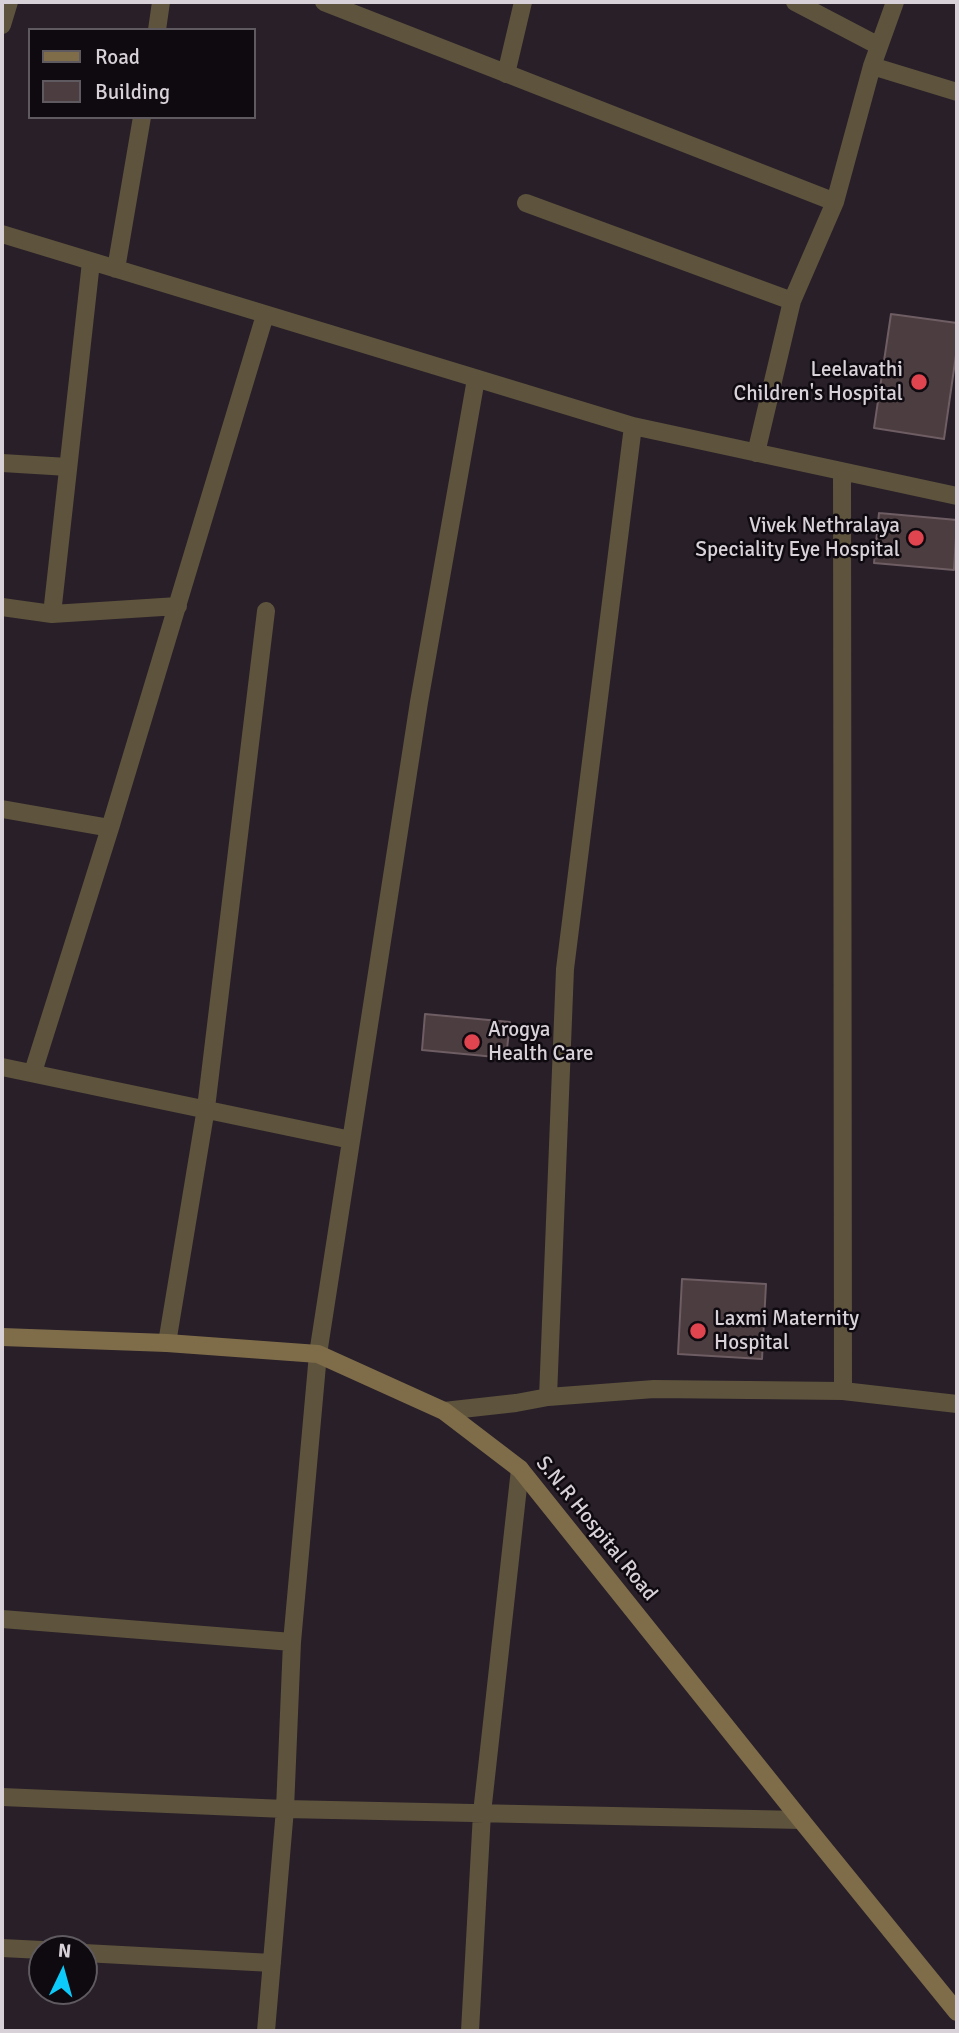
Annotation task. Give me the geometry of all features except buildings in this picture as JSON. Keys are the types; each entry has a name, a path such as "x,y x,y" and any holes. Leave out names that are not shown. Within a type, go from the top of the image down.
{"main road":[{"name":"S.N.R Hospital Road","path":"2,1337 167,1343 318,1354 444,1410 520,1469 957,2012"}],"street":[{"path":"2,25 9,2"},
{"path":"157,28 161,2"},
{"path":"324,2 835,202"},
{"path":"506,74 523,2"},
{"path":"795,2 879,46"},
{"path":"756,453 792,301 835,202 872,65 895,2"},
{"path":"872,65 957,92"},
{"path":"116,270 142,119"},
{"path":"526,203 792,301"},
{"path":"2,234 633,426 957,496"},
{"path":"52,614 91,262"},
{"path":"33,1072 110,828 265,315"},
{"path":"266,2031 285,1809 292,1642 318,1354 419,702 476,379"},
{"path":"548,1397 565,969 633,426"},
{"path":"2,463 68,467"},
{"path":"842,471 843,1391"},
{"path":"2,607 52,614 177,606"},
{"path":"167,1343 206,1108 265,611"},
{"path":"2,808 110,828"},
{"path":"2,1066 351,1139"},
{"path":"444,1410 548,1397 654,1389 843,1391 957,1404"},
{"path":"470,2031 482,1813 520,1469"},
{"path":"2,1619 292,1642"},
{"path":"2,1797 285,1809 801,1821"},
{"path":"2,1948 28,1949"},
{"path":"98,1954 272,1963"}],"place":[{"name":"Leelavathi Children's Hospital","path":"919,382"},
{"name":"Vivek Nethralaya Speciality Eye Hospital","path":"916,538"},
{"name":"Arogya Health Care","path":"472,1042"},
{"name":"Laxmi Maternity Hospital","path":"698,1331"}]}
